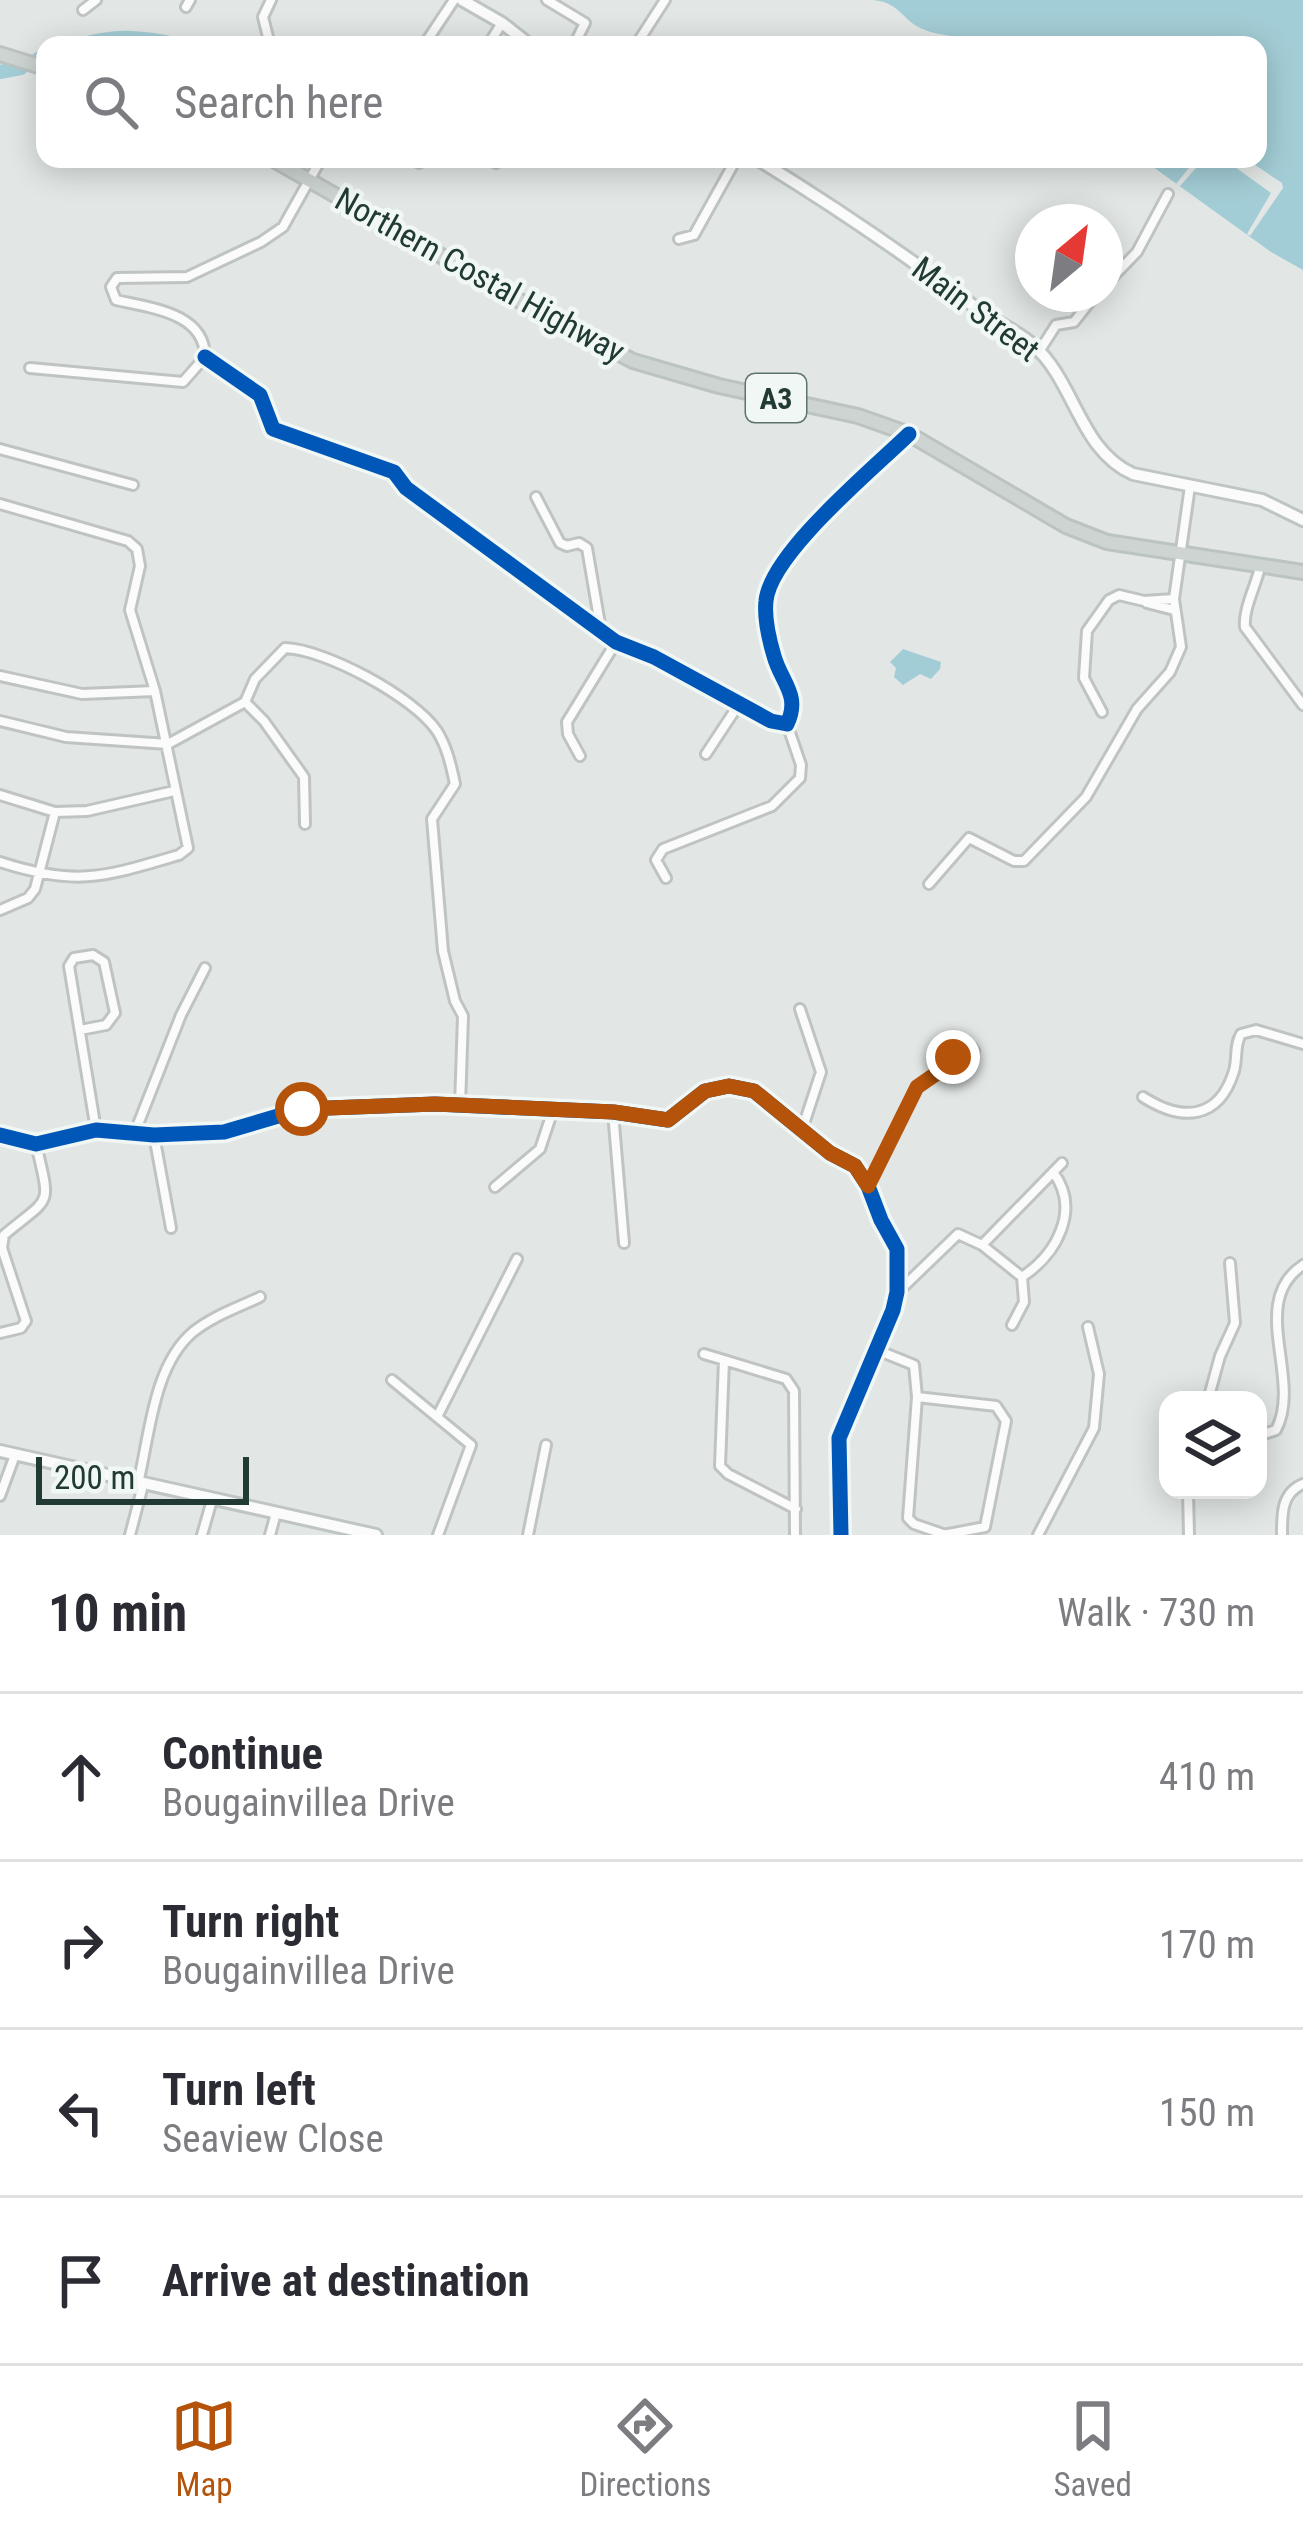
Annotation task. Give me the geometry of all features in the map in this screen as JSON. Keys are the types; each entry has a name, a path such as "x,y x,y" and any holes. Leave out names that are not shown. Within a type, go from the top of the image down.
{"main road":[{"path":"0,54 36,65"},
{"name":"Northern Costal Highway","path":"288,168 633,361 719,386 858,416 909,434 1066,526 1107,542 1303,572"}],"street":[{"path":"83,10 96,0"},
{"path":"268,36 263,17 271,0"},
{"path":"431,36 458,0 519,36"},
{"path":"547,0 585,23 578,36"},
{"path":"642,36 665,0"},
{"path":"493,36 502,22"},
{"path":"30,368 183,382 205,357 205,340 194,325 157,309 116,300 112,287 117,278 187,277 221,263 283,227 316,168"},
{"path":"679,239 694,235 732,168"},
{"name":"Main Street","path":"772,168 866,226 1040,350 1080,422 1119,468 1262,500 1303,520"},
{"path":"1123,266 1137,252 1168,194"},
{"path":"1040,350 1056,325 1074,322 1082,312"},
{"path":"205,357 260,395 273,429 394,472 406,488 616,642 654,657 771,722 788,724"},
{"path":"666,878 656,860 663,849 772,806 800,778 801,765 788,724 794,697 776,662 768,632 766,600 772,579 800,540 909,434"},
{"path":"0,449 133,485"},
{"path":"928,884 969,838 1014,861 1024,861 1086,796 1137,709 1170,672 1181,647 1174,605 1190,486"},
{"path":"536,496 560,543 587,548 602,632"},
{"path":"0,504 128,541 137,549 140,566 130,610 155,691 186,851 93,879 66,879 0,862"},
{"path":"1260,564 1245,628 1303,705"},
{"path":"1102,712 1084,678 1087,631 1108,599 1119,595 1174,605"},
{"path":"580,756 567,722 616,642"},
{"path":"0,721 66,737 164,743 190,734 245,702 254,679 285,648 305,649 322,660 341,662 393,693 434,726 444,743 454,784 432,819 443,951 463,1016 460,1106"},
{"path":"0,676 82,694 155,691"},
{"path":"245,702 304,777 305,824"},
{"path":"706,754 740,704"},
{"path":"0,795 55,812 87,811 174,791"},
{"path":"0,910 28,898 42,872 55,812"},
{"path":"80,1030 106,1025 115,1013 104,962 93,955 74,958 69,966 97,1130"},
{"path":"135,1132 181,1015 205,968"},
{"path":"800,1009 821,1072 802,1130"},
{"path":"1142,1097 1179,1112 1208,1109 1217,1104 1233,1075 1241,1034 1256,1030 1303,1044"},
{"path":"868,1186 917,1087 953,1062"},
{"path":"0,1135 36,1144 97,1130 154,1135 224,1132 302,1109 460,1106 614,1112 668,1120 705,1091 729,1086 768,1098 830,1153 855,1166 897,1249 898,1292 838,1438 841,1535"},
{"path":"495,1187 540,1149 553,1110"},
{"path":"614,1112 624,1244"},
{"path":"154,1135 171,1228"},
{"path":"0,1333 26,1322 1,1248 4,1235 43,1208 47,1197 36,1144"},
{"path":"982,1245 1062,1163"},
{"path":"1022,1277 1042,1262 1066,1216 1062,1184 1053,1172"},
{"path":"898,1292 954,1236 968,1235 1022,1277 1024,1302 1012,1325"},
{"path":"438,1415 517,1259"},
{"path":"1210,1391 1235,1323 1230,1263"},
{"path":"1267,1433 1276,1430 1289,1403 1291,1370 1279,1316 1280,1295 1303,1265"},
{"path":"130,1535 142,1489 139,1479 170,1359 210,1320 260,1298"},
{"path":"1038,1535 1094,1428 1099,1374 1088,1328"},
{"path":"877,1350 914,1365 908,1518 943,1534 985,1527 1006,1420 996,1406 916,1397"},
{"path":"704,1354 786,1379 793,1386 796,1535"},
{"path":"724,1360 720,1466 796,1508"},
{"path":"392,1380 471,1445 438,1535"},
{"path":"529,1535 547,1445"},
{"path":"0,1451 376,1535"},
{"path":"0,1496 16,1454"},
{"path":"1282,1535 1282,1509 1289,1494 1303,1484"},
{"path":"202,1535 212,1499"},
{"path":"1188,1499 1189,1535"},
{"path":"270,1535 276,1513"}],"water":[{"path":"873,0 1303,0 1303,270 1154,168 1267,168 1267,36 950,36 925,30 890,5"},
{"path":"903,649 941,662 940,669 931,679 920,674 903,685 894,677 896,668 890,662"}],"pier":[{"path":"1189,168 1196,168 1180,186 1176,184"},
{"path":"1236,168 1260,168 1282,183 1250,236 1247,234 1271,193"}],"waterway":[{"path":"0,72 21,68"}],"cycle path":[{"path":"205,357 260,395 273,429 394,472 406,488 616,642 654,657 771,721 787,724 791,697 766,621 772,582 825,513 909,434"},
{"path":"0,1135 36,1144 96,1130 154,1135 224,1132 302,1109 435,1104 613,1112 668,1120 705,1091 729,1086 754,1091 830,1153 855,1166 897,1249 893,1310 839,1438 841,1535"}],"route":[{"path":"302,1109 435,1104 614,1112 668,1120 705,1091 729,1086 768,1098 779,1113 830,1153 855,1166 868,1186 917,1087 953,1062 953,1057"}]}
